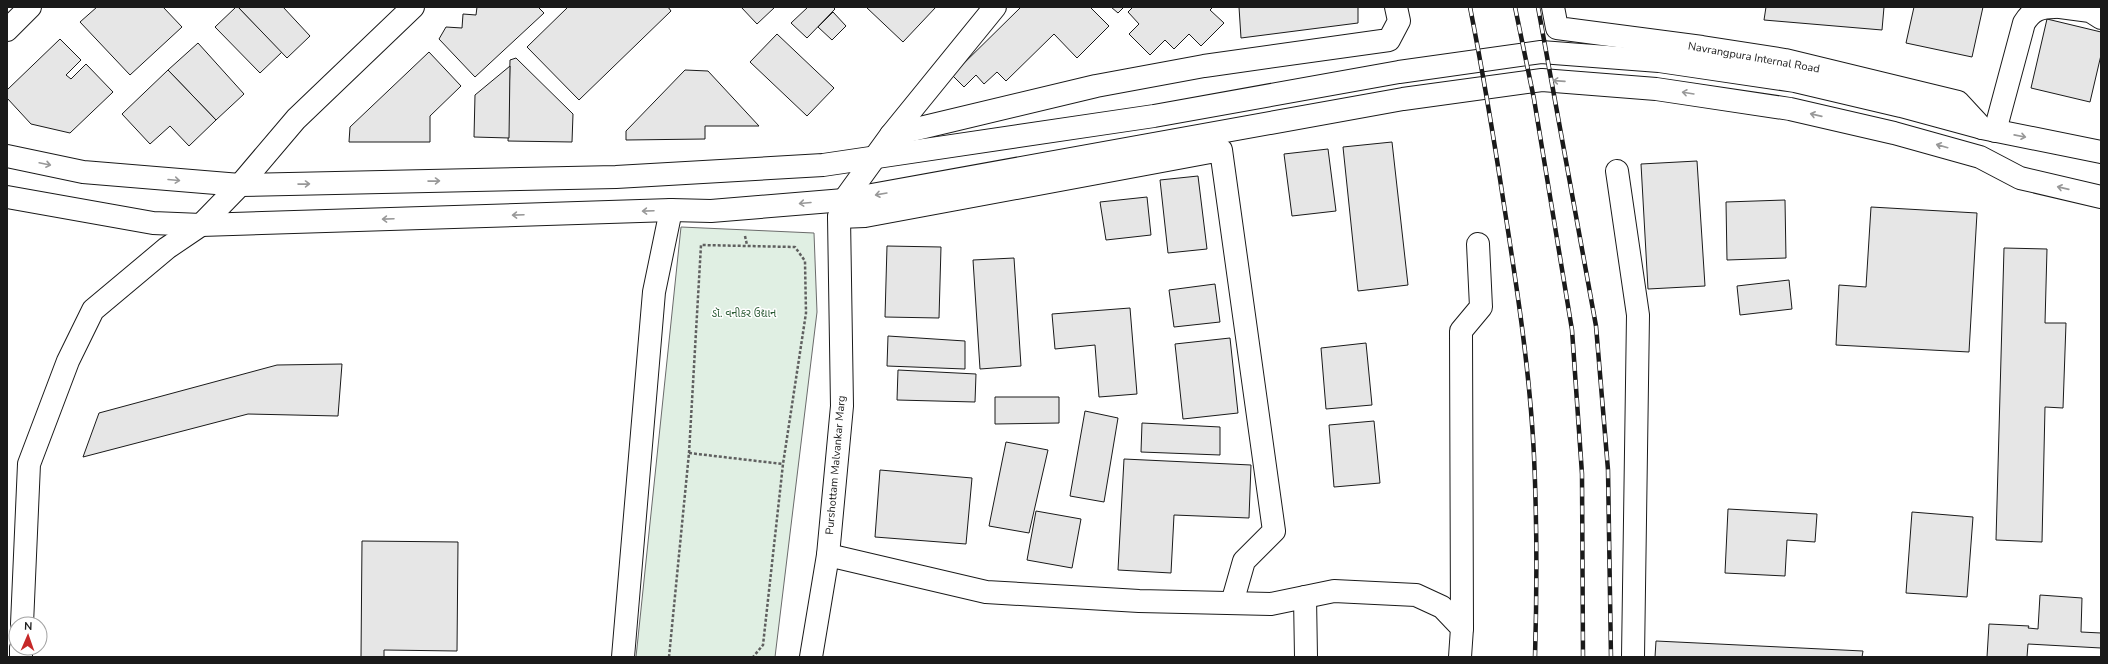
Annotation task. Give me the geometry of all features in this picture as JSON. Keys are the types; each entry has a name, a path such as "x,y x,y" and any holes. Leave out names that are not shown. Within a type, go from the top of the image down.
{"street":[{"path":"7,30 30,7"},
{"path":"22,616 29,464 68,361 93,310 167,248 201,225 240,185 296,119 414,7"},
{"path":"841,209 891,135 995,7"},
{"path":"891,135 1096,86 1204,66 1389,40 1399,21 1396,7"},
{"name":"Navrangpura Internal Road","path":"1554,7 1557,28 1702,47 1785,60 1958,102 1988,130"},
{"path":"1988,130 2024,23 2031,12 2043,7 2055,7"},
{"path":"2060,7 2090,11 2101,18"},
{"path":"7,156 83,172 240,185 616,178 823,165 1154,116 1399,72 1541,52 1659,61 1795,81 1901,106 1988,130 2101,152"},
{"path":"7,197 153,223 201,225 671,210 711,211 841,209 1403,99 1542,80 1656,88 1790,109 1894,133 1980,157 2020,178 2101,197"},
{"path":"841,209 865,216 1222,150 1274,531 1244,561 1232,603"},
{"path":"1617,171 1638,315 1634,657"},
{"name":"Purshottam Malvankar Marg","path":"811,657 828,555 842,406 841,209"},
{"path":"623,657 654,292 671,210"},
{"path":"1460,657 1462,628 1461,331 1481,307 1478,244"},
{"path":"828,555 986,592 1138,601 1271,604 1334,591 1416,595 1442,607 1462,628"},
{"path":"1305,597 1306,657"}],"path":[{"path":"744,230 746,245"},
{"path":"669,657 689,453 701,245 795,247 805,261 806,313 783,464 763,645 753,657"},
{"path":"806,313 811,313"},
{"path":"689,453 783,464"}],"green space":[{"name":"ડૉ. વનીકર ઉદ્યાન","path":"681,227 814,233 817,312 775,657 636,657"}],"building":[{"path":"97,7 163,7 182,27 130,75 80,22"},
{"path":"236,7 238,7 282,52 260,73 215,27"},
{"path":"238,7 283,7 310,36 287,58"},
{"path":"477,7 538,7 544,13 475,77 439,39 446,27 462,28 463,14 476,15"},
{"path":"568,7 668,7 671,11 579,100 527,47"},
{"path":"741,7 775,7 757,24"},
{"path":"808,7 833,7 835,9 807,38 791,23"},
{"path":"866,7 936,7 903,42"},
{"path":"1021,7 1090,7 1109,26 1077,58 1054,34 1006,81 997,72 984,84 976,75 964,87 952,75"},
{"path":"1111,7 1124,7 1118,13"},
{"path":"1133,7 1213,7 1210,10 1224,23 1201,46 1189,34 1174,49 1165,40 1150,55 1129,34 1139,24 1128,12"},
{"path":"1239,7 1358,7 1358,23 1241,38"},
{"path":"1766,7 1884,7 1882,30 1764,20"},
{"path":"1914,7 1983,7 1972,57 1906,43"},
{"path":"833,12 846,26 832,40 818,27"},
{"path":"2047,19 2101,32 2101,55 2090,102 2031,88"},
{"path":"777,34 834,88 807,116 750,62"},
{"path":"60,39 81,60 66,75 71,79 86,64 113,92 70,133 31,124 7,98 7,90"},
{"path":"198,43 244,94 216,120 168,70"},
{"path":"429,52 461,86 430,116 430,142 349,142 350,127"},
{"path":"516,58 573,114 572,142 508,141 510,60"},
{"path":"510,66 509,138 474,137 475,95"},
{"path":"168,70 216,120 189,146 170,126 150,144 122,114"},
{"path":"685,70 708,71 759,126 705,126 705,139 626,140 626,131"},
{"path":"1392,142 1408,285 1358,291 1343,147"},
{"path":"1328,149 1336,211 1292,216 1284,154"},
{"path":"1697,161 1705,286 1648,289 1641,164"},
{"path":"1198,176 1207,249 1168,253 1160,180"},
{"path":"1147,197 1151,235 1106,240 1100,202"},
{"path":"1785,200 1786,258 1727,260 1726,202"},
{"path":"1871,207 1977,213 1969,352 1836,345 1839,285 1866,287"},
{"path":"887,246 941,247 939,318 885,317"},
{"path":"2004,248 2047,249 2045,323 2066,323 2063,408 2045,407 2042,542 1996,540"},
{"path":"1014,258 1021,366 980,369 973,260"},
{"path":"1789,280 1792,309 1740,315 1737,286"},
{"path":"1215,284 1220,322 1174,327 1169,290"},
{"path":"1130,308 1137,394 1099,397 1095,345 1055,349 1052,314"},
{"path":"888,336 965,341 965,369 887,366"},
{"path":"1230,338 1238,413 1183,419 1175,344"},
{"path":"1366,343 1372,405 1326,409 1321,348"},
{"path":"342,364 338,416 248,414 83,457 99,413 277,365"},
{"path":"898,370 976,374 975,402 897,400"},
{"path":"995,397 1059,397 1059,423 995,424"},
{"path":"1085,411 1118,418 1104,502 1070,496"},
{"path":"1374,421 1380,483 1334,487 1329,425"},
{"path":"1142,423 1220,427 1220,455 1141,452"},
{"path":"1006,442 1048,450 1029,533 989,526"},
{"path":"1124,459 1251,465 1249,518 1174,515 1171,573 1118,570"},
{"path":"880,470 972,478 966,544 875,537"},
{"path":"1728,509 1817,514 1815,542 1787,540 1785,576 1725,573"},
{"path":"1036,511 1081,519 1072,568 1027,560"},
{"path":"1912,512 1973,517 1967,597 1906,593"},
{"path":"362,541 458,542 457,651 384,650 384,657 361,657"},
{"path":"2040,595 2082,598 2081,632 2101,633 2101,648 2028,644 2027,657 1987,657 1989,624 2029,626 2028,628 2038,629"},
{"path":"1656,641 1863,651 1862,657 1655,657"}],"railway":[{"path":"1470,7 1509,236 1529,393 1536,506 1535,657"},
{"path":"1515,7 1534,99 1572,330 1582,474 1583,657"},
{"path":"1538,7 1596,326 1608,470 1611,657"}]}
